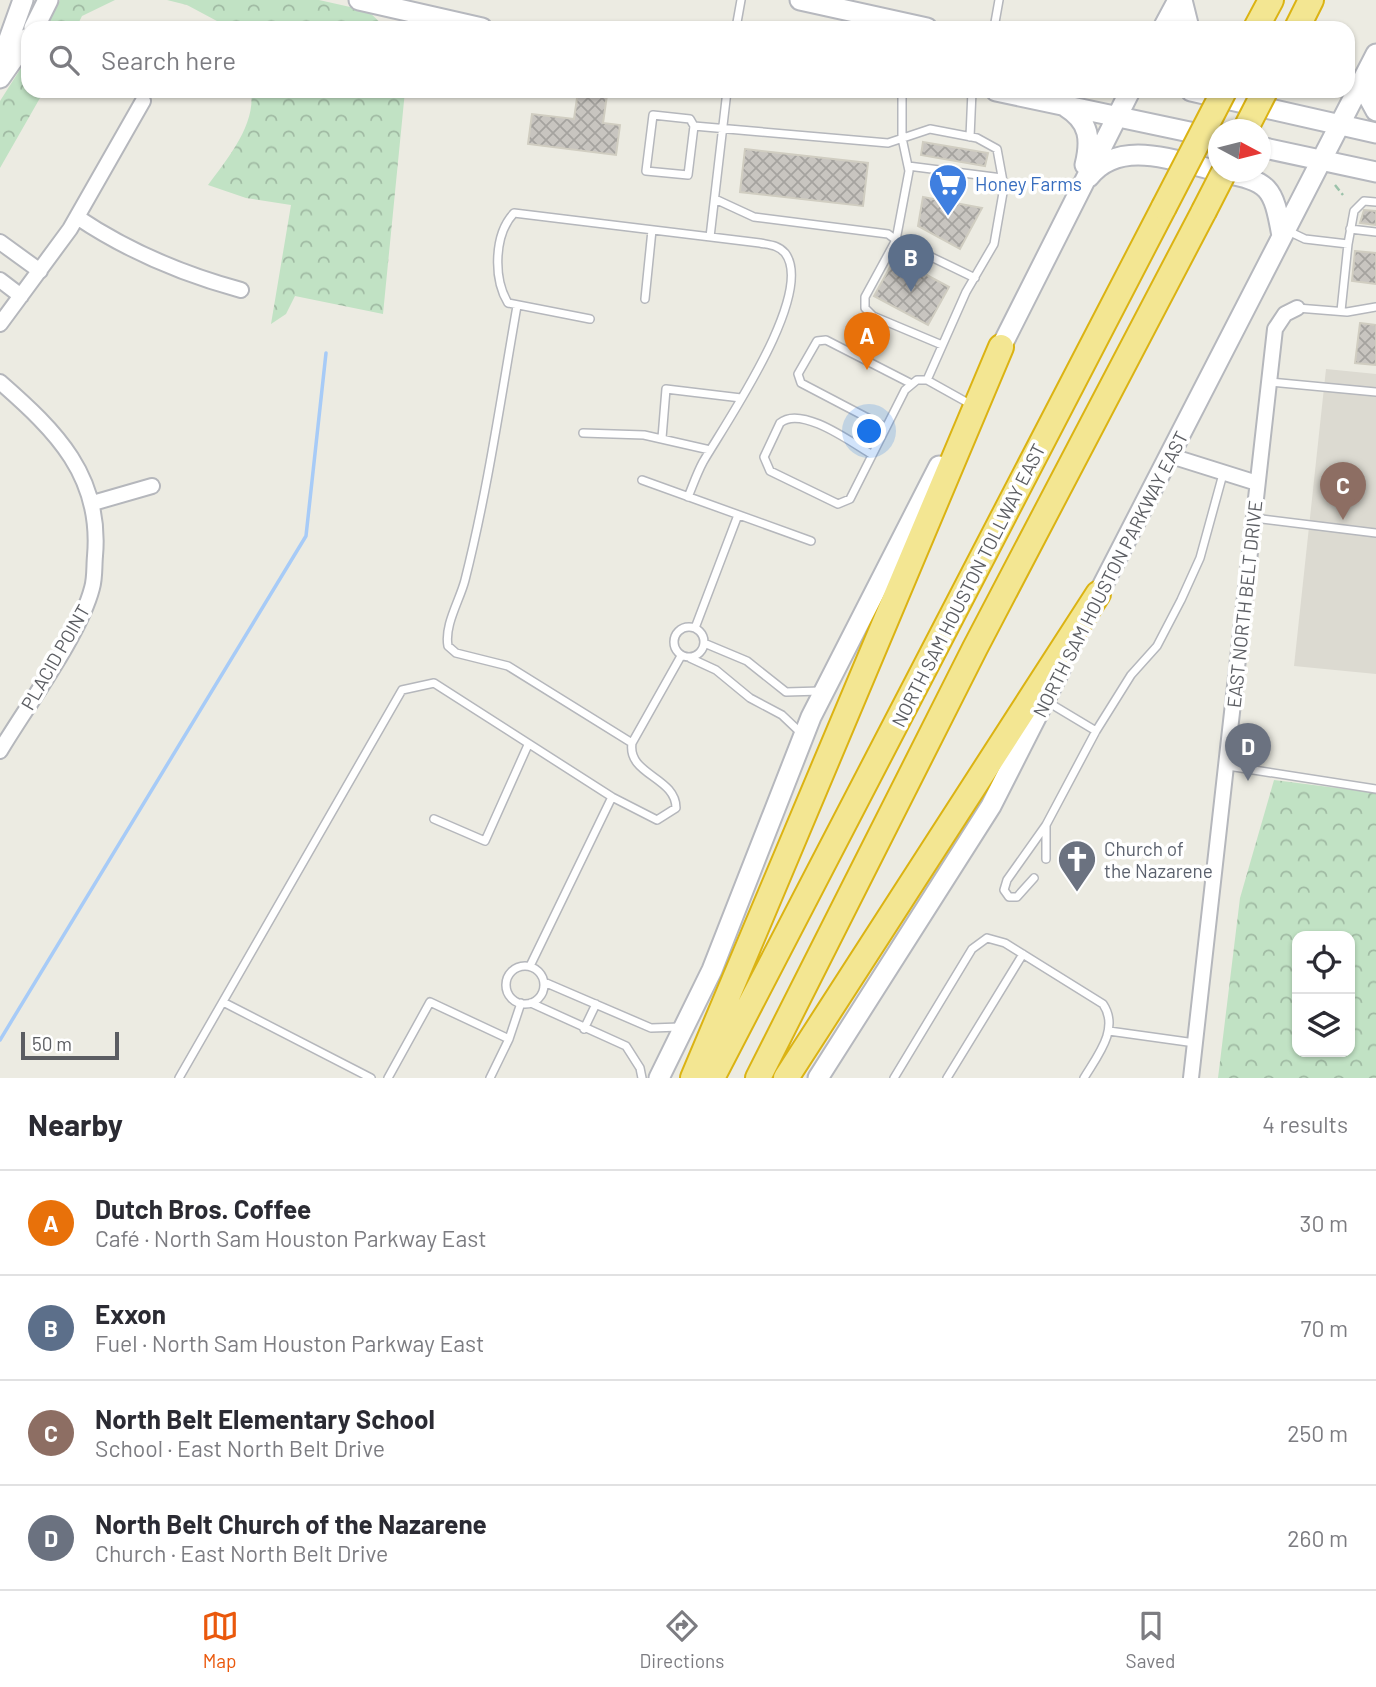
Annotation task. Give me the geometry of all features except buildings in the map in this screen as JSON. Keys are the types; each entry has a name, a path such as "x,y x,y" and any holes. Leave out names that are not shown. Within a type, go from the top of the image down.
{"highway":[{"path":"1260,21 1271,0"},
{"path":"1300,21 1311,0"},
{"name":"NORTH SAM HOUSTON TOLLWAY EAST","path":"712,1078 1220,98"},
{"path":"1251,119 1261,98"},
{"name":"NORTH SAM HOUSTON TOLLWAY EAST","path":"758,1078 982,636 1204,211 1216,182"},
{"path":"693,1078 1001,347"},
{"path":"786,1078 1039,697 1098,594"}],"main road":[{"path":"0,64 23,0"},
{"path":"38,21 48,0"},
{"path":"359,0 451,21"},
{"path":"800,0 895,21"},
{"path":"1167,21 1180,0"},
{"path":"1180,0 1187,21"},
{"path":"0,78 21,48"},
{"path":"1355,76 1372,62"},
{"path":"1372,62 1370,100 1376,111"},
{"name":"NORTH SAM HOUSTON PARKWAY EAST","path":"1355,95 1372,62"},
{"path":"1030,98 1208,136"},
{"path":"659,1078 712,970 804,736 825,690 1126,98"},
{"path":"1221,98 1376,133"},
{"name":"NORTH SAM HOUSTON PARKWAY EAST","path":"1098,594 1353,98"},
{"path":"1063,105 1078,115 1088,132 1089,149 1078,190"},
{"path":"1271,149 1376,172"},
{"path":"1078,190 1092,173 1122,155 1144,155 1208,168"},
{"path":"1261,182 1266,186 1278,212 1284,233"},
{"name":"NORTH SAM HOUSTON PARKWAY EAST","path":"820,1077 991,806 1039,697"}],"street":[{"path":"0,324 77,217 143,102"},
{"path":"77,217 107,238 172,270 242,290"},
{"path":"0,242 40,271"},
{"path":"0,280 21,296"},
{"name":"EAST NORTH BELT DRIVE","path":"1191,1078 1275,329 1284,314 1297,308"},
{"name":"PLACID POINT","path":"0,382 45,422 74,459 93,503 97,542 93,587 75,626 0,751"},
{"path":"1171,456 1223,474 1257,482"},
{"path":"93,503 152,486"}],"lane":[{"path":"737,21 741,0"},
{"path":"995,21 999,0"},
{"path":"710,237 726,98"},
{"path":"902,98 902,138 908,166 905,203 896,240 865,297 865,307 873,316 942,345"},
{"path":"970,137 972,98"},
{"path":"653,115 690,119 694,126 688,175 646,171 653,115"},
{"path":"694,126 888,143 930,129 970,137 997,149 1002,178 1000,224 994,244 927,380"},
{"path":"908,166 1002,178"},
{"path":"715,199 754,217 888,234 975,278"},
{"path":"1341,311 1350,229 1357,206 1364,201 1376,203 1375,211"},
{"path":"590,318 508,303 503,296 498,262 503,224 514,213 778,246 787,255 790,279 788,304 779,328 710,450 688,497"},
{"path":"1350,229 1374,229"},
{"path":"645,299 652,230"},
{"path":"1284,233 1305,239 1348,244"},
{"path":"517,306 483,506 463,590 446,637 448,646 456,653 508,666 632,743"},
{"path":"1297,308 1341,311 1376,307"},
{"path":"885,427 801,383 798,374 817,341 826,340 910,383 927,380 971,405"},
{"path":"1270,382 1376,392"},
{"path":"871,453 809,419 796,416 780,423 764,457 770,471 838,504 850,499 871,453 910,383"},
{"path":"662,438 666,389 741,398"},
{"path":"583,433 662,438 710,450"},
{"path":"1034,878 1017,897 1010,897 1004,890 1007,880 1046,825 1096,731 1131,675 1157,646 1200,558 1223,474"},
{"path":"642,480 811,541"},
{"path":"695,628 738,514"},
{"path":"1253,518 1376,533"},
{"path":"690,658 702,652 705,643 702,634 695,628 685,627 675,635 674,644 681,656 716,670 750,698 782,715 804,736"},
{"path":"705,643 747,661 786,692 825,690"},
{"path":"179,1078 402,690 434,683 612,797 657,820 676,808 670,789 633,760 632,743 681,656"},
{"path":"1039,697 1096,731"},
{"path":"434,819 485,841 528,744"},
{"path":"1228,766 1376,789"},
{"path":"530,966 612,797"},
{"path":"1046,825 1046,859"},
{"path":"894,1078 976,944 994,939 1103,1004 1109,1016 1109,1031 1084,1078"},
{"path":"947,1078 1023,954"},
{"path":"642,1078 640,1068 626,1046 530,1003 521,1003 508,995 506,982 517,967 530,966 539,972 544,982 651,1028 684,1026"},
{"path":"530,1003 540,997 544,982"},
{"path":"223,1002 371,1078"},
{"path":"388,1078 430,1002 509,1039"},
{"path":"490,1078 509,1039 521,1003"},
{"path":"584,1029 596,1004"},
{"path":"1109,1031 1196,1043"}],"path":[{"path":"1335,185 1343,195"}],"shaded area":[{"path":"1326,369 1376,374 1376,674 1294,666"}],"green space":[{"path":"60,0 115,0 82,16 80,21 50,21"},
{"path":"167,0 319,0 368,11 379,21 217,21 187,5"},
{"path":"21,68 21,98 40,98 0,168 0,101"},
{"path":"251,98 404,98 383,314 295,296 286,314 271,324 291,205 246,198 208,185 245,129"},
{"path":"1274,780 1376,793 1376,1078 1218,1078 1240,898"}],"waterway":[{"path":"0,1040 306,536 326,353"}],"place":[{"name":"Honey Farms","path":"948,217"},
{"name":"Exxon","path":"911,292"},
{"name":"Dutch Bros. Coffee","path":"867,370"},
{"name":"North Belt Elementary School","path":"1343,520"},
{"name":"North Belt Church of the Nazarene","path":"1248,781"},
{"name":"Church of the Nazarene","path":"1077,893"}]}
